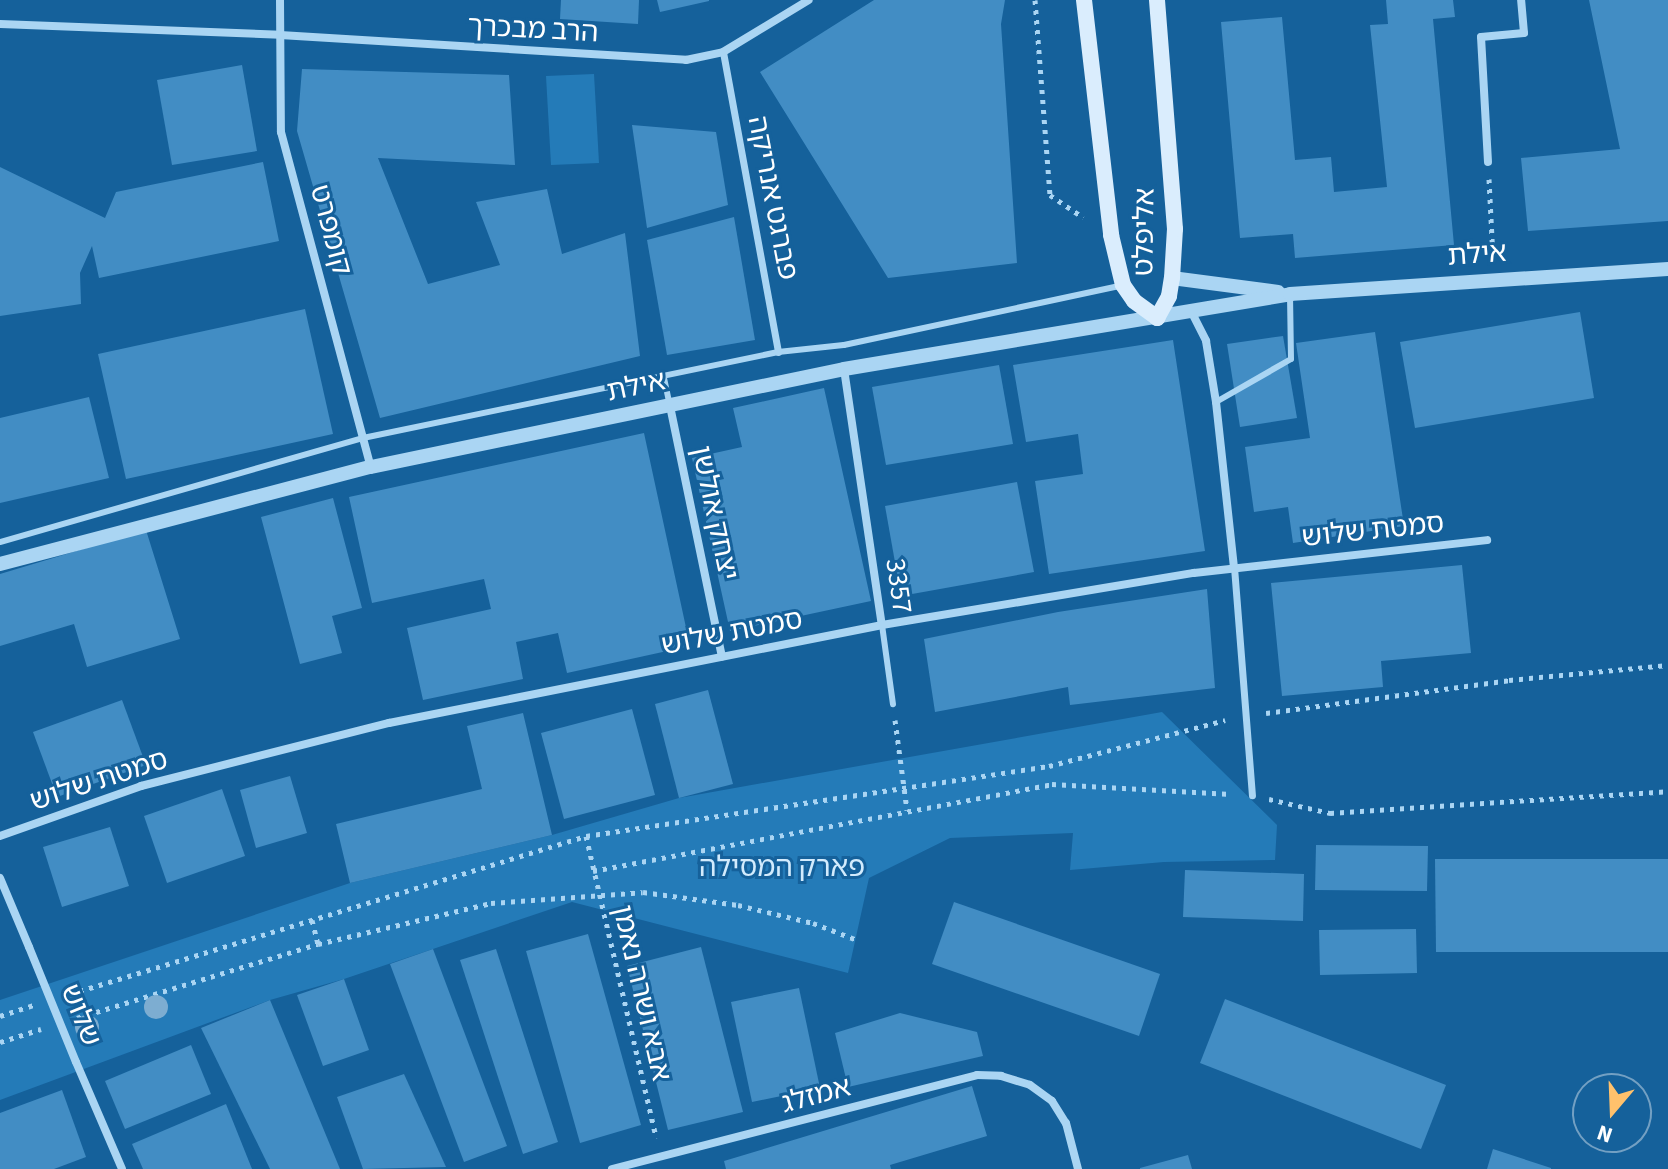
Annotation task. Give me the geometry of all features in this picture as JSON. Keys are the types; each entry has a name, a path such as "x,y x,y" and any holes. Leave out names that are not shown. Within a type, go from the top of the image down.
{"main road":[{"name":"אליפלט","path":"1084,0 1111,235 1123,285 1134,301 1157,318 1169,296 1175,229 1157,0"}],"street":[{"name":"קומפרט","path":"280,0 281,132 371,467"},
{"name":"הרב מבכרך","path":"0,24 280,35 686,60 723,52 809,0"},
{"path":"1488,162 1481,37 1524,33 1521,0"},
{"name":"פברגט אנריקה","path":"723,52 778,352"},
{"name":"אילת","path":"0,564 371,467 844,369 1192,313 1290,294 1494,278 1668,269"},
{"name":"אילת","path":"1172,278 1290,294"},
{"path":"1192,313 1206,341 1216,402 1234,567 1252,795"},
{"name":"3357","path":"844,369 882,625"},
{"name":"יצחק אולשן","path":"670,406 722,657"},
{"name":"סמטת שלוש","path":"0,836 141,786 389,723 882,625 1234,567 1487,540"},
{"name":"שלוש","path":"0,878 122,1169"},
{"name":"אמזלג","path":"612,1169 977,1075 1001,1076 1030,1085 1052,1101 1066,1123 1078,1169"}],"lane":[{"name":"אילת","path":"0,542 363,438 778,352 844,345 1123,285"},
{"path":"1216,402 1291,359 1290,294"},
{"name":"יצחק אולשן","path":"664,378 670,406"},
{"name":"3357","path":"882,625 893,704"}],"path":[{"path":"1035,0 1050,195"},
{"path":"1488,162 1494,278"},
{"path":"1278,711 1509,680 1668,665"},
{"path":"893,704 907,810"},
{"path":"58,998 586,836 1049,766 1244,716"},
{"path":"593,871 1052,784 1252,795 1330,813 1668,791"},
{"name":"אבא ושרה נאמן","path":"586,836 660,1159"},
{"path":"71,1020 318,944 491,903 643,892 738,905 813,923 855,939"},
{"path":"312,920 318,944"},
{"path":"0,1016 43,1002"},
{"path":"0,1042 43,1029"}],"green space":[{"path":"594,74 599,163 551,165 546,76"},
{"name":"פארק המסילה","path":"1162,712 1277,825 1275,860 1164,862 1070,870 1073,833 950,838 869,878 848,973 572,902 344,979 270,1000 0,1100 0,1000 350,883 552,835 679,798"}],"building":[{"path":"561,0 639,0 638,24 560,19"},
{"path":"657,0 709,0 709,1 660,12"},
{"path":"874,0 1005,0 1001,24 1017,263 888,278 760,72"},
{"path":"1386,0 1453,0 1455,17 1433,19 1454,245 1295,258 1293,234 1240,238 1221,22 1282,17 1295,160 1331,157 1334,192 1387,187 1370,25 1388,24"},
{"path":"1589,0 1668,0 1668,221 1528,231 1521,158 1620,149"},
{"path":"242,65 257,151 172,165 157,80"},
{"path":"302,69 509,75 515,165 378,158 428,284 500,265 476,202 547,189 562,254 625,233 640,356 380,418 297,131"},
{"path":"632,125 716,132 728,205 647,228"},
{"path":"263,162 279,241 99,278 92,246 80,273 81,304 0,316 0,167 105,218 116,192"},
{"path":"734,217 755,340 667,355 647,240"},
{"path":"305,309 333,434 126,479 98,354"},
{"path":"1580,312 1594,398 1415,428 1400,342"},
{"path":"1375,332 1404,526 1293,543 1288,507 1254,512 1245,447 1310,438 1296,343"},
{"path":"1283,336 1297,418 1240,427 1227,344"},
{"path":"1173,340 1205,551 1049,574 1035,481 1083,474 1078,434 1026,442 1013,365"},
{"path":"999,365 1013,444 886,465 872,387"},
{"path":"824,388 871,601 730,631 692,458 742,447 733,408"},
{"path":"89,397 109,478 0,503 0,418"},
{"path":"644,433 690,646 567,673 558,633 516,642 523,679 423,700 407,628 491,609 484,579 372,603 349,497"},
{"path":"1017,482 1034,572 901,596 885,506"},
{"path":"333,498 362,608 332,616 342,653 300,664 261,517"},
{"path":"146,530 180,639 87,667 74,624 0,646 0,574"},
{"path":"1462,565 1471,653 1381,661 1383,687 1282,696 1271,583"},
{"path":"1207,589 1215,688 1070,705 1068,687 935,712 924,639 1058,612"},
{"path":"708,690 733,784 679,798 655,704"},
{"path":"122,700 146,765 57,797 33,732"},
{"path":"632,709 655,795 564,819 541,733"},
{"path":"523,713 552,835 350,883 336,824 482,789 467,726"},
{"path":"290,776 307,833 256,848 240,790"},
{"path":"222,789 245,856 167,883 144,816"},
{"path":"110,827 129,886 62,907 43,847"},
{"path":"1316,845 1428,846 1427,891 1315,890"},
{"path":"1435,859 1668,859 1668,952 1436,952"},
{"path":"1185,870 1304,874 1303,921 1183,917"},
{"path":"954,902 1160,974 1139,1036 932,964"},
{"path":"1416,929 1417,973 1320,975 1319,930"},
{"path":"588,934 641,1125 580,1143 526,951"},
{"path":"701,947 743,1112 668,1130 627,966"},
{"path":"433,949 507,1146 464,1162 390,964"},
{"path":"496,949 558,1142 523,1154 460,960"},
{"path":"344,979 369,1050 323,1066 297,995"},
{"path":"799,988 820,1088 752,1102 731,1002"},
{"path":"1225,999 1446,1085 1421,1149 1200,1063"},
{"path":"270,1000 340,1169 270,1169 201,1028"},
{"path":"900,1013 977,1032 983,1056 848,1087 835,1033"},
{"path":"191,1045 211,1094 125,1129 105,1081"},
{"path":"404,1074 446,1167 363,1169 337,1097"},
{"path":"972,1086 987,1136 890,1165 891,1169 726,1169 724,1161"},
{"path":"62,1090 86,1157 54,1169 0,1169 0,1113"},
{"path":"226,1104 252,1169 143,1169 132,1144"},
{"path":"1493,1149 1551,1168 1551,1169 1487,1169"},
{"path":"1188,1155 1192,1169 1140,1169 1140,1168"}]}
